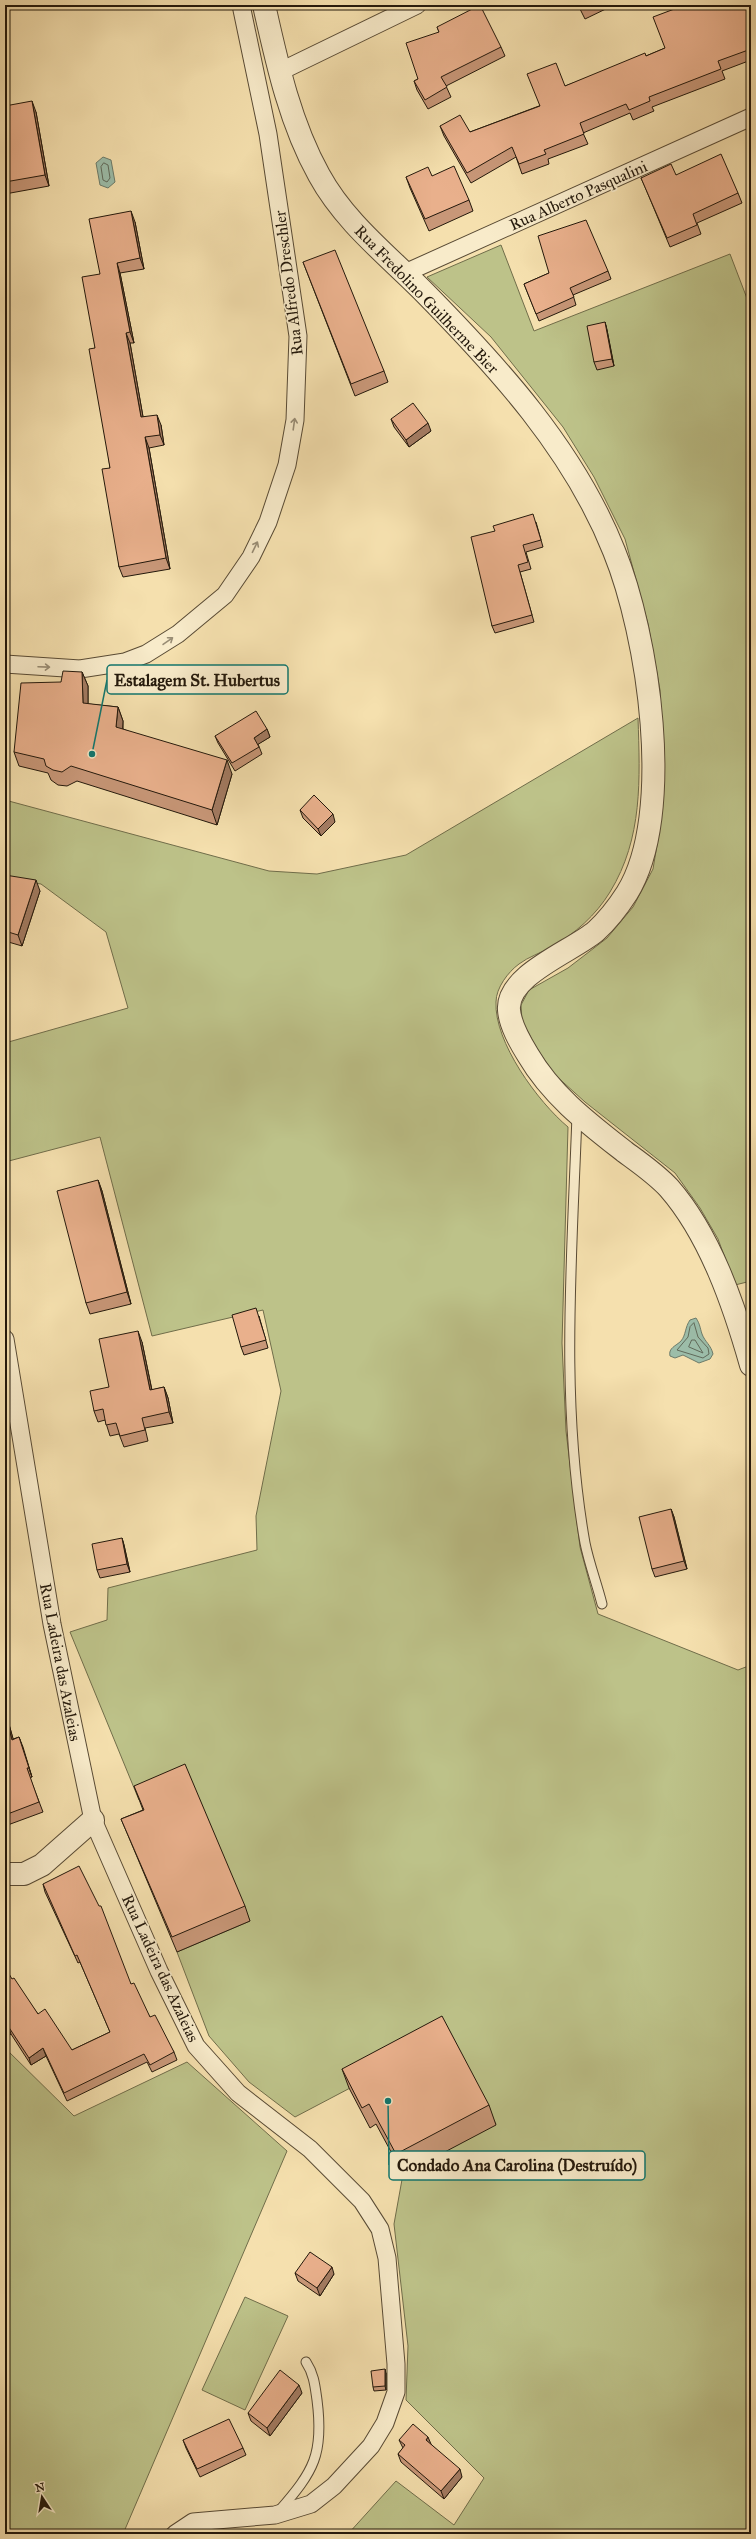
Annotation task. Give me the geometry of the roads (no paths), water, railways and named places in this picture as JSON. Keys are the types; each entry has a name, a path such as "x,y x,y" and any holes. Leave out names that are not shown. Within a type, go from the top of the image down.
{"street":[{"name":"Rua Alfredo Dreschler","path":"5,664 80,669 125,662 146,654 178,634 225,595 251,557 268,522 287,465 294,427 298,380 298,336 268,134 241,5"},
{"name":"Rua Fredolino Guilherme Bier","path":"264,5 279,72 298,129 320,177 352,221 405,272 481,350 569,464 596,509 616,555 634,613 648,687 652,790 650,819 640,867 629,891 599,928 520,982 511,994 509,1009 521,1043 551,1089 577,1114 650,1171 668,1188 684,1208 725,1285 751,1365"},
{"path":"279,72 417,5"},
{"name":"Rua Alberto Pasqualini","path":"405,272 751,117"},
{"name":"Rua Ladeira das Azaleias","path":"5,1339 10,1392 52,1624 93,1820 159,1971 196,2046 238,2093 310,2149 362,2202 380,2229 387,2258 396,2364 396,2392 385,2423 371,2446 334,2486 311,2504 275,2515 193,2522 176,2534"},
{"path":"5,1874 24,1874 42,1865 93,1820"}],"lane":[{"path":"577,1114 569,1345 572,1432 585,1544 602,1604"},
{"path":"275,2515 296,2492 316,2460 320,2427 313,2372 306,2362"}],"water":[{"path":"103,157 111,160 115,182 108,188 100,185 96,163"},
{"path":"696,1318 703,1337 712,1351 713,1354 710,1359 699,1363 683,1355 675,1358 670,1356 671,1349 683,1339 690,1320"}],"place":[{"name":"Estalagem St. Hubertus","path":"92,754"},
{"name":"Condado Ana Carolina (Destruído)","path":"388,2101"}]}
